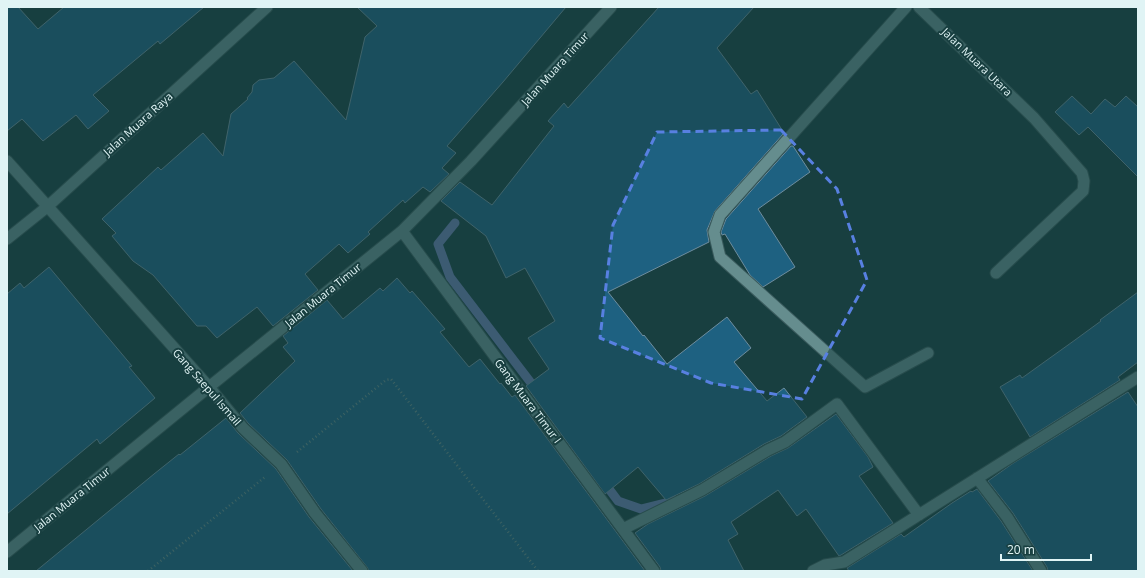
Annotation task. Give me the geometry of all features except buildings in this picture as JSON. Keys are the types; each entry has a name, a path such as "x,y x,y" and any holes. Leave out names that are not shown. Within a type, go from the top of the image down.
{"street":[{"name":"Jalan Muara Raya","path":"7,239 47,207 267,7"},
{"name":"Jalan Muara Timur","path":"7,552 208,387 402,231 471,161 611,7"},
{"path":"906,7 720,214 714,232 720,257 865,387 928,353"},
{"name":"Jalan Muara Utara","path":"919,7 1034,118 1082,173 1084,181 1083,191 996,273"},
{"name":"Gang Saepul Ismail","path":"7,161 243,428 281,464 315,513 362,571"},
{"name":"Gang Muara Timur I","path":"402,231 654,571"},
{"path":"813,571 825,565 844,562 1138,376"},
{"path":"623,529 702,490 768,450 785,442 837,404 919,515"},
{"path":"977,478 1007,517 1042,571"}],"path":[{"path":"148,571 386,380 391,379 538,571"}],"highlighted area":[{"path":"781,130 837,189 867,280 802,399 711,383 600,338 613,225 657,132"}],"waterway":[{"path":"455,223 438,244 450,277 538,392"},
{"path":"603,481 618,501 641,509 669,502 673,499"}]}
